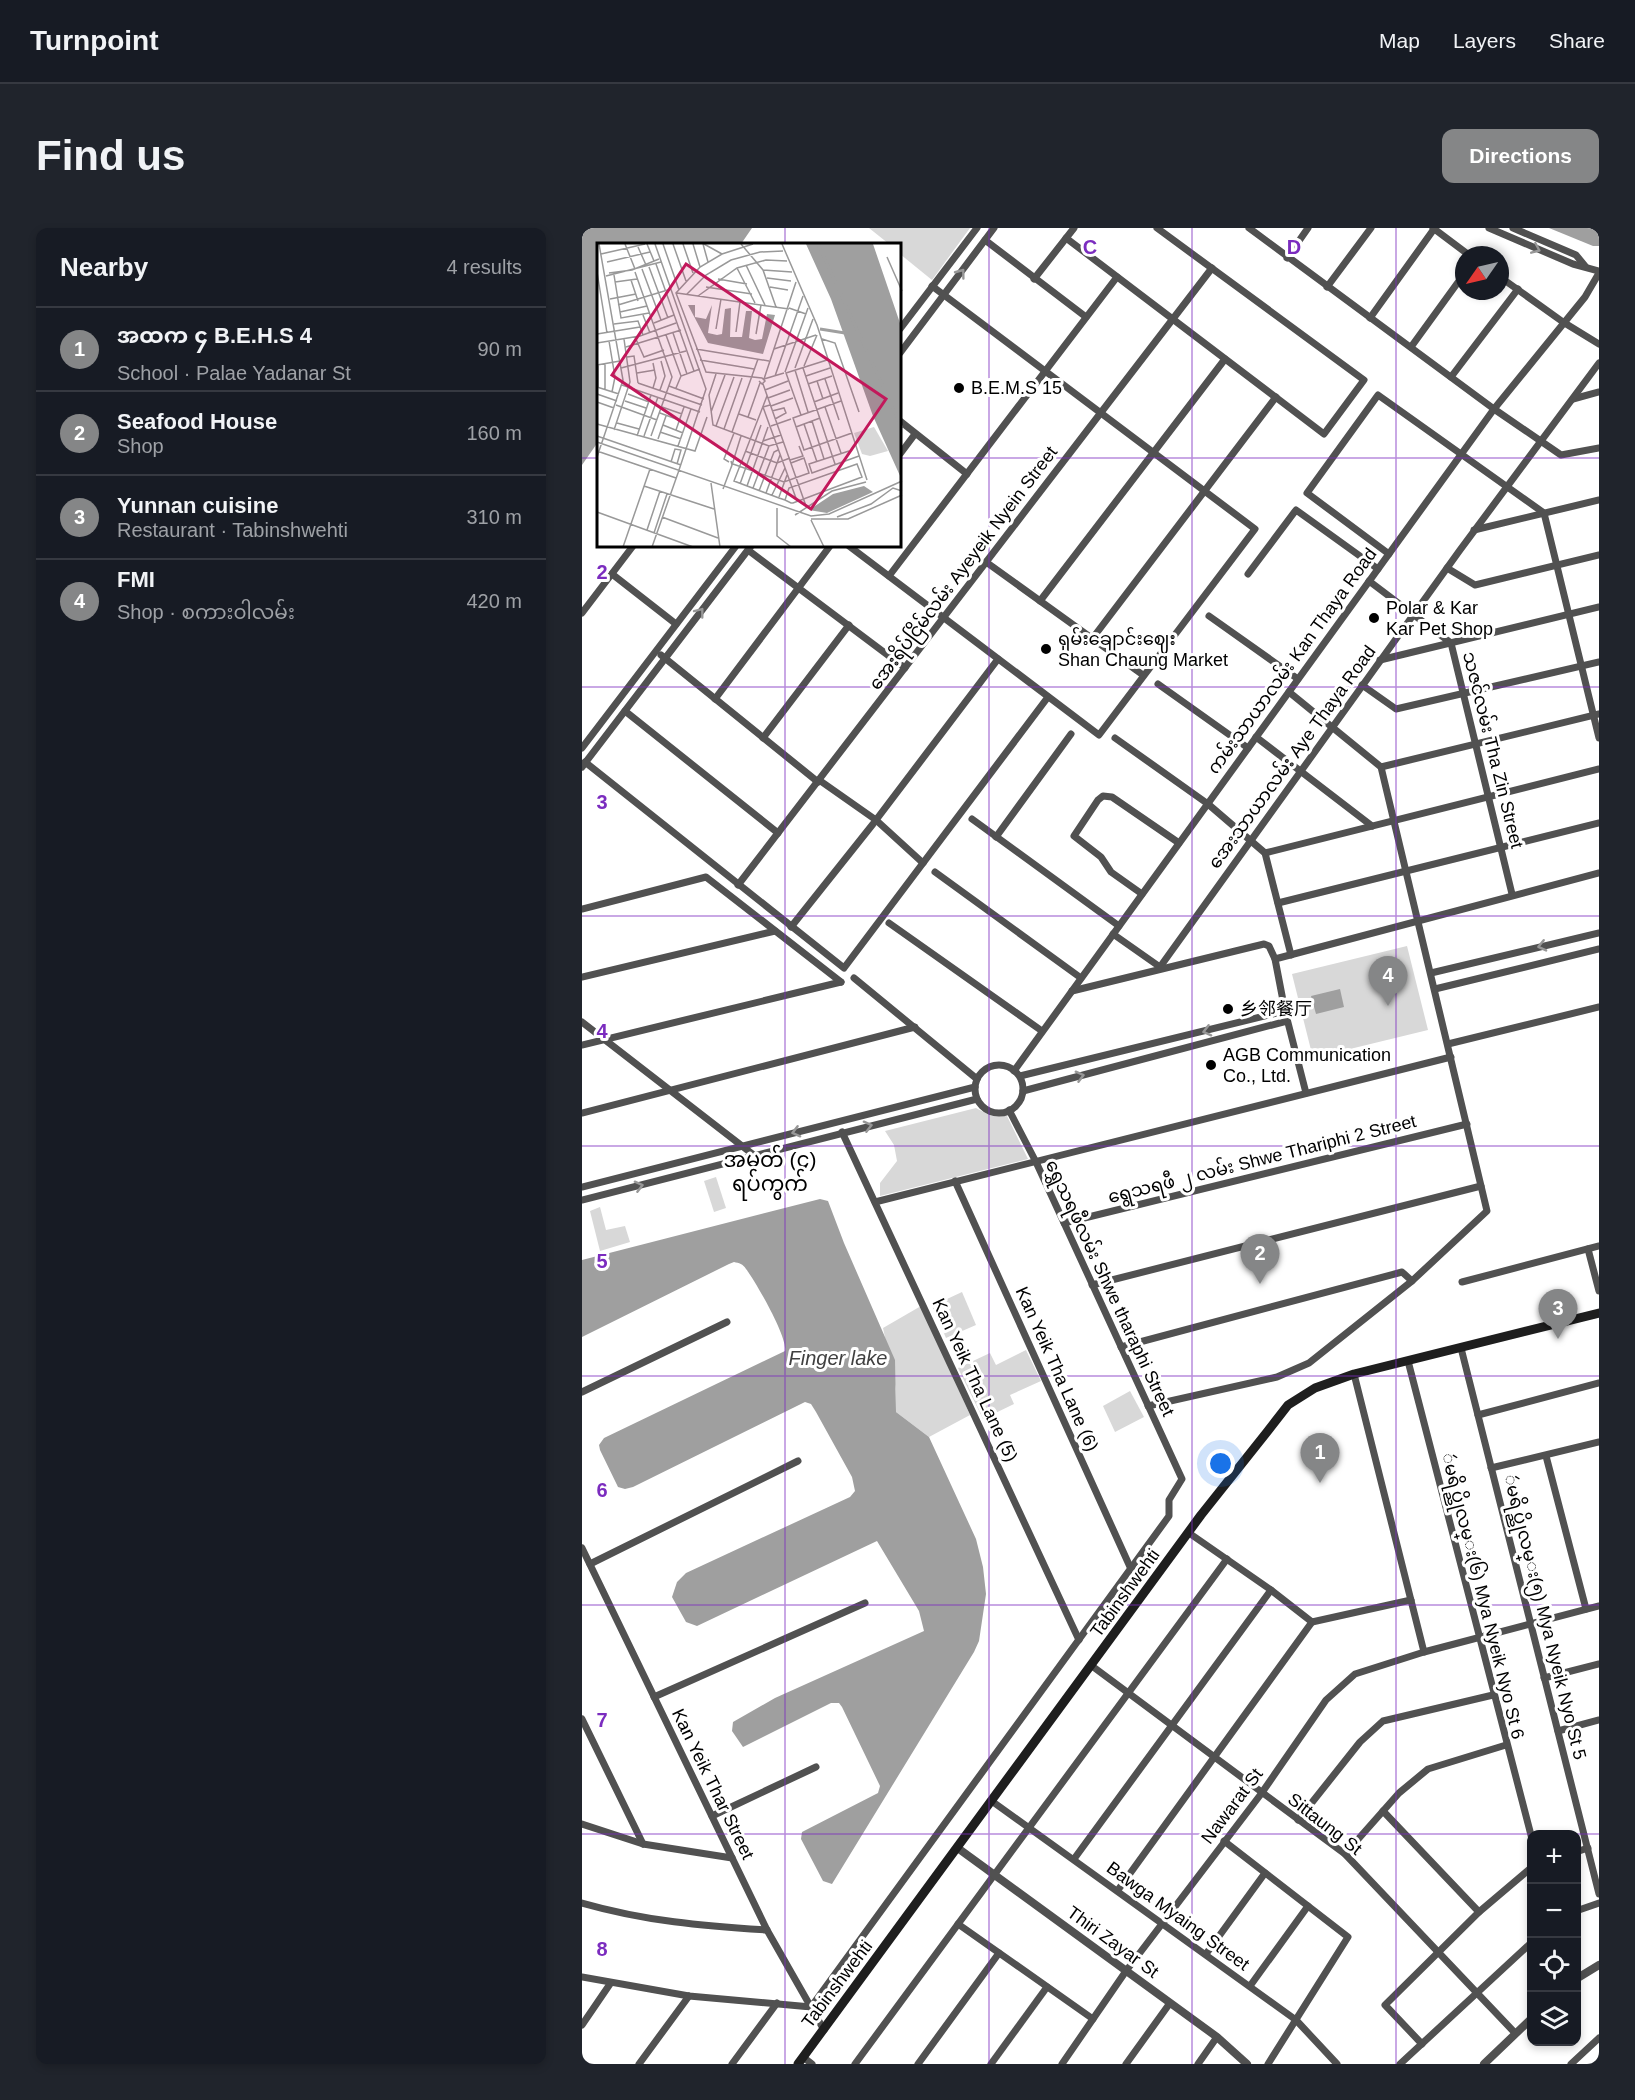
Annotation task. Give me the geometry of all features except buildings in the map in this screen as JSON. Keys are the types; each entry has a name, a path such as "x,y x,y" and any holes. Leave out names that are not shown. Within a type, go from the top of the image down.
{"main road":[{"name":"Tabinshwehti","path":"801,2061 1189,1533 1288,1405 1315,1388 1354,1374 1599,1313"}],"street":[{"path":"902,326 977,228"},
{"path":"902,350 994,228"},
{"path":"1034,279 1074,228"},
{"path":"1066,238 1324,434 1364,380 1157,228"},
{"path":"1249,228 1539,441 1564,456 1599,448"},
{"path":"1287,258 1308,228"},
{"path":"1327,287 1371,228"},
{"path":"1489,228 1573,264 1599,272"},
{"path":"1513,228 1576,255 1585,266"},
{"path":"1370,318 1433,229 1457,246"},
{"path":"985,240 1086,318"},
{"name":"အေးရိပ်ငြိမ်လမ်း Ayeyeik Nyein Street","path":"738,885 1212,268"},
{"name":"ကမ်းသာယာလမ်း Kan Thaya Road","path":"1017,1073 1042,1031 1494,409 1585,297 1599,272"},
{"path":"889,576 1117,277"},
{"path":"1509,284 1563,322 1599,344"},
{"path":"852,548 1099,735 1255,529 932,286"},
{"path":"1411,347 1455,286"},
{"path":"1451,377 1518,290"},
{"path":"1040,601 1226,359"},
{"name":"အေးသာယာလမ်း Aye Thaya Road","path":"1160,967 1507,484 1599,363"},
{"path":"1573,399 1599,392"},
{"path":"1389,554 1307,493 1378,395 1507,484 1544,513 1581,666 1596,715 1599,738"},
{"path":"1092,639 1276,397"},
{"path":"902,423 967,474"},
{"path":"902,451 915,434"},
{"path":"1474,530 1599,500"},
{"path":"1248,574 1296,510 1378,569"},
{"path":"582,613 632,548"},
{"path":"582,748 734,548"},
{"path":"905,668 750,548 584,765 844,968 1048,697"},
{"path":"715,699 829,548"},
{"path":"1447,568 1475,585 1599,555"},
{"path":"986,562 1143,675"},
{"path":"612,574 676,624"},
{"name":"သဇင်လမ်း Tha Zin Street","path":"1369,581 1415,613 1451,643 1512,894"},
{"path":"1380,660 1599,607"},
{"path":"1209,616 1298,680"},
{"path":"763,738 849,625"},
{"path":"656,651 763,738 819,781 876,820 923,862"},
{"path":"790,927 876,820 998,659"},
{"path":"1362,685 1396,709 1599,662"},
{"path":"1158,684 1248,748"},
{"path":"1148,1406 1277,1377 1309,1363 1412,1281 1487,1210 1381,767 1289,692"},
{"path":"625,711 778,833"},
{"path":"1381,767 1596,715"},
{"path":"996,837 1071,734"},
{"path":"1256,737 1372,826"},
{"path":"1115,738 1208,804 1265,853 1291,956"},
{"path":"1265,853 1599,769"},
{"path":"1142,894 1111,872 1101,857 1074,836 1092,807 1103,796 1112,797 1179,843"},
{"path":"972,819 1119,926"},
{"path":"1278,903 1599,823"},
{"path":"935,872 1081,978"},
{"path":"1275,959 1512,894 1599,873"},
{"path":"582,909 706,877 841,982 582,1045"},
{"path":"889,922 1042,1031"},
{"path":"582,977 775,931"},
{"path":"1431,973 1599,933"},
{"path":"1113,934 1160,967"},
{"path":"1072,991 1160,967 1264,944 1269,946 1275,959 1287,1021 1306,1093"},
{"path":"1435,989 1599,949"},
{"path":"854,978 915,1027 976,1083"},
{"path":"1448,1044 1599,1007"},
{"path":"1017,1073 1023,1091 1016,1106 1009,1110 989,1110 977,1098 976,1083 982,1072 996,1065 1017,1073 1285,1011"},
{"path":"1023,1091 1287,1021"},
{"path":"582,1022 673,1090 755,1156"},
{"path":"582,1113 915,1027"},
{"path":"875,1202 1451,1057"},
{"path":"582,1187 976,1083"},
{"path":"582,1200 977,1098"},
{"name":"ရွှေသရဖီလမ်း Shwe tharaphi Street","path":"1009,1110 1036,1162 1182,1479 1169,1500 1169,1516 1131,1569"},
{"name":"ရွေသရဖီ ၂ လမ်း Shwe Thariphi 2 Street","path":"1064,1223 1467,1124"},
{"name":"Kan Yeik Tha Lane (5)","path":"842,1132 1079,1640"},
{"name":"Kan Yeik Tha Lane (6)","path":"955,1181 1131,1569"},
{"path":"1092,1285 1481,1186"},
{"path":"1462,1282 1599,1246"},
{"path":"1588,1249 1599,1291"},
{"path":"1121,1347 1402,1272 1412,1281"},
{"path":"582,1392 727,1322"},
{"name":"ဴမရိပ္ညိုလမ္း(၅) Mya Nyeik Nyo St 5","path":"1461,1348 1599,1894"},
{"name":"ဴမရိပ္ညိုလမ္း(၆) Mya Nyeik Nyo St 6","path":"1408,1361 1530,1830"},
{"path":"1354,1374 1424,1652"},
{"path":"1478,1415 1599,1383"},
{"path":"1491,1468 1599,1443"},
{"path":"1546,1456 1586,1609"},
{"path":"590,1564 798,1461"},
{"path":"1189,1533 1271,1590 1312,1623"},
{"name":"Kan Yeik Thar Street","path":"582,1548 767,1930 824,2030"},
{"path":"855,2064 1227,1559"},
{"path":"582,1977 610,1984 689,1996 811,2007 1131,1569"},
{"path":"1074,1859 1271,1590"},
{"path":"1118,1890 1212,1757 1312,1623 1411,1600"},
{"path":"654,1697 865,1603"},
{"name":"Nawarat St","path":"1062,2064 1126,1971 1261,1794 1326,1700 1355,1674 1424,1652 1599,1606"},
{"path":"1544,1678 1599,1664"},
{"name":"Sittaung St","path":"1092,1666 1261,1794 1345,1854 1515,2033"},
{"path":"1298,1820 1360,1742 1383,1721 1493,1695"},
{"path":"582,1719 643,1844"},
{"path":"1558,1731 1599,1720"},
{"path":"1345,1854 1383,1811 1428,1769 1506,1745"},
{"path":"712,1816 816,1767"},
{"name":"Bawga Myaing Street","path":"993,1802 1296,2020 1337,2064"},
{"path":"1383,1811 1479,1912"},
{"path":"582,1824 643,1844 732,1858"},
{"path":"1224,1840 1348,1937 1268,2064"},
{"path":"1581,1850 1588,1848"},
{"name":"Thiri Zayar St","path":"959,1849 1217,2037 1246,2064"},
{"path":"1422,2044 1386,2005 1479,1912 1527,1871"},
{"path":"1206,1954 1265,1873"},
{"path":"582,1903 681,1925 767,1930"},
{"path":"1581,1909 1599,1903"},
{"path":"1250,1986 1308,1906"},
{"path":"958,1924 1093,2019"},
{"path":"1400,2064 1527,1947"},
{"path":"918,2064 999,1953"},
{"path":"1581,1976 1599,1965"},
{"path":"582,2025 610,1984"},
{"path":"991,2064 1047,1987"},
{"path":"639,2064 689,1996"},
{"path":"1126,2064 1170,2003"},
{"path":"732,2064 777,2004"},
{"path":"1484,2064 1527,2022"},
{"path":"1197,2064 1217,2037"},
{"path":"1571,2064 1599,2038"},
{"path":"801,2061 812,2064"}],"shaded area":[{"path":"869,228 970,228 932,280 902,256 902,243 888,243"},
{"path":"1407,946 1428,1030 1313,1058 1292,974"},
{"path":"976,1108 991,1116 1007,1116 1028,1159 880,1196 880,1183 897,1161 894,1145 885,1131"},
{"path":"716,1177 726,1208 714,1212 704,1181"},
{"path":"600,1207 606,1230 625,1226 630,1242 600,1251 590,1211"},
{"path":"962,1292 976,1325 946,1338 932,1306"},
{"path":"921,1306 970,1415 929,1437 896,1412 896,1389 883,1328"},
{"path":"1026,1350 1041,1381 1010,1395 1014,1404 983,1419 958,1368 990,1353 996,1365"},
{"path":"1130,1391 1144,1417 1115,1432 1103,1406"}],"water":[{"path":"582,228 752,228 742,243 597,243 597,443 582,465"},
{"path":"1549,228 1599,228 1599,246 1593,246"},
{"path":"1340,989 1344,1007 1316,1014 1311,996"},
{"name":"Finger lake","path":"820,1199 828,1201 895,1360 896,1412 929,1437 976,1539 983,1567 986,1594 979,1641 974,1652 832,1884 823,1881 801,1839 802,1832 878,1793 880,1786 842,1707 839,1703 831,1703 743,1747 732,1731 733,1722 775,1698 924,1631 919,1611 877,1541 697,1626 686,1622 672,1597 677,1582 686,1573 850,1497 855,1491 852,1477 816,1412 811,1404 805,1402 633,1487 625,1489 618,1487 600,1450 599,1445 604,1438 785,1351 785,1344 777,1323 744,1266 734,1262 729,1264 582,1337 582,1260"}],"place":[{"name":"B.E.M.S 15","path":"959,388"},
{"name":"Polar & Kar Kar Pet Shop","path":"1374,618"},
{"name":"ရှမ်းချောင်းဈေး Shan Chaung Market","path":"1046,649"},
{"name":"FMI","path":"1388,1006"},
{"name":"乡邻餐厅","path":"1228,1009"},
{"name":"AGB Communication Co., Ltd.","path":"1211,1065"},
{"name":"Seafood House","path":"1260,1284"},
{"name":"Yunnan cuisine","path":"1558,1339"},
{"name":"အထက ၄ B.E.H.S 4","path":"1320,1483"}],"district":[{"name":"အမှတ် (၄) ရပ်ကွက်","path":"770,1172"}]}
